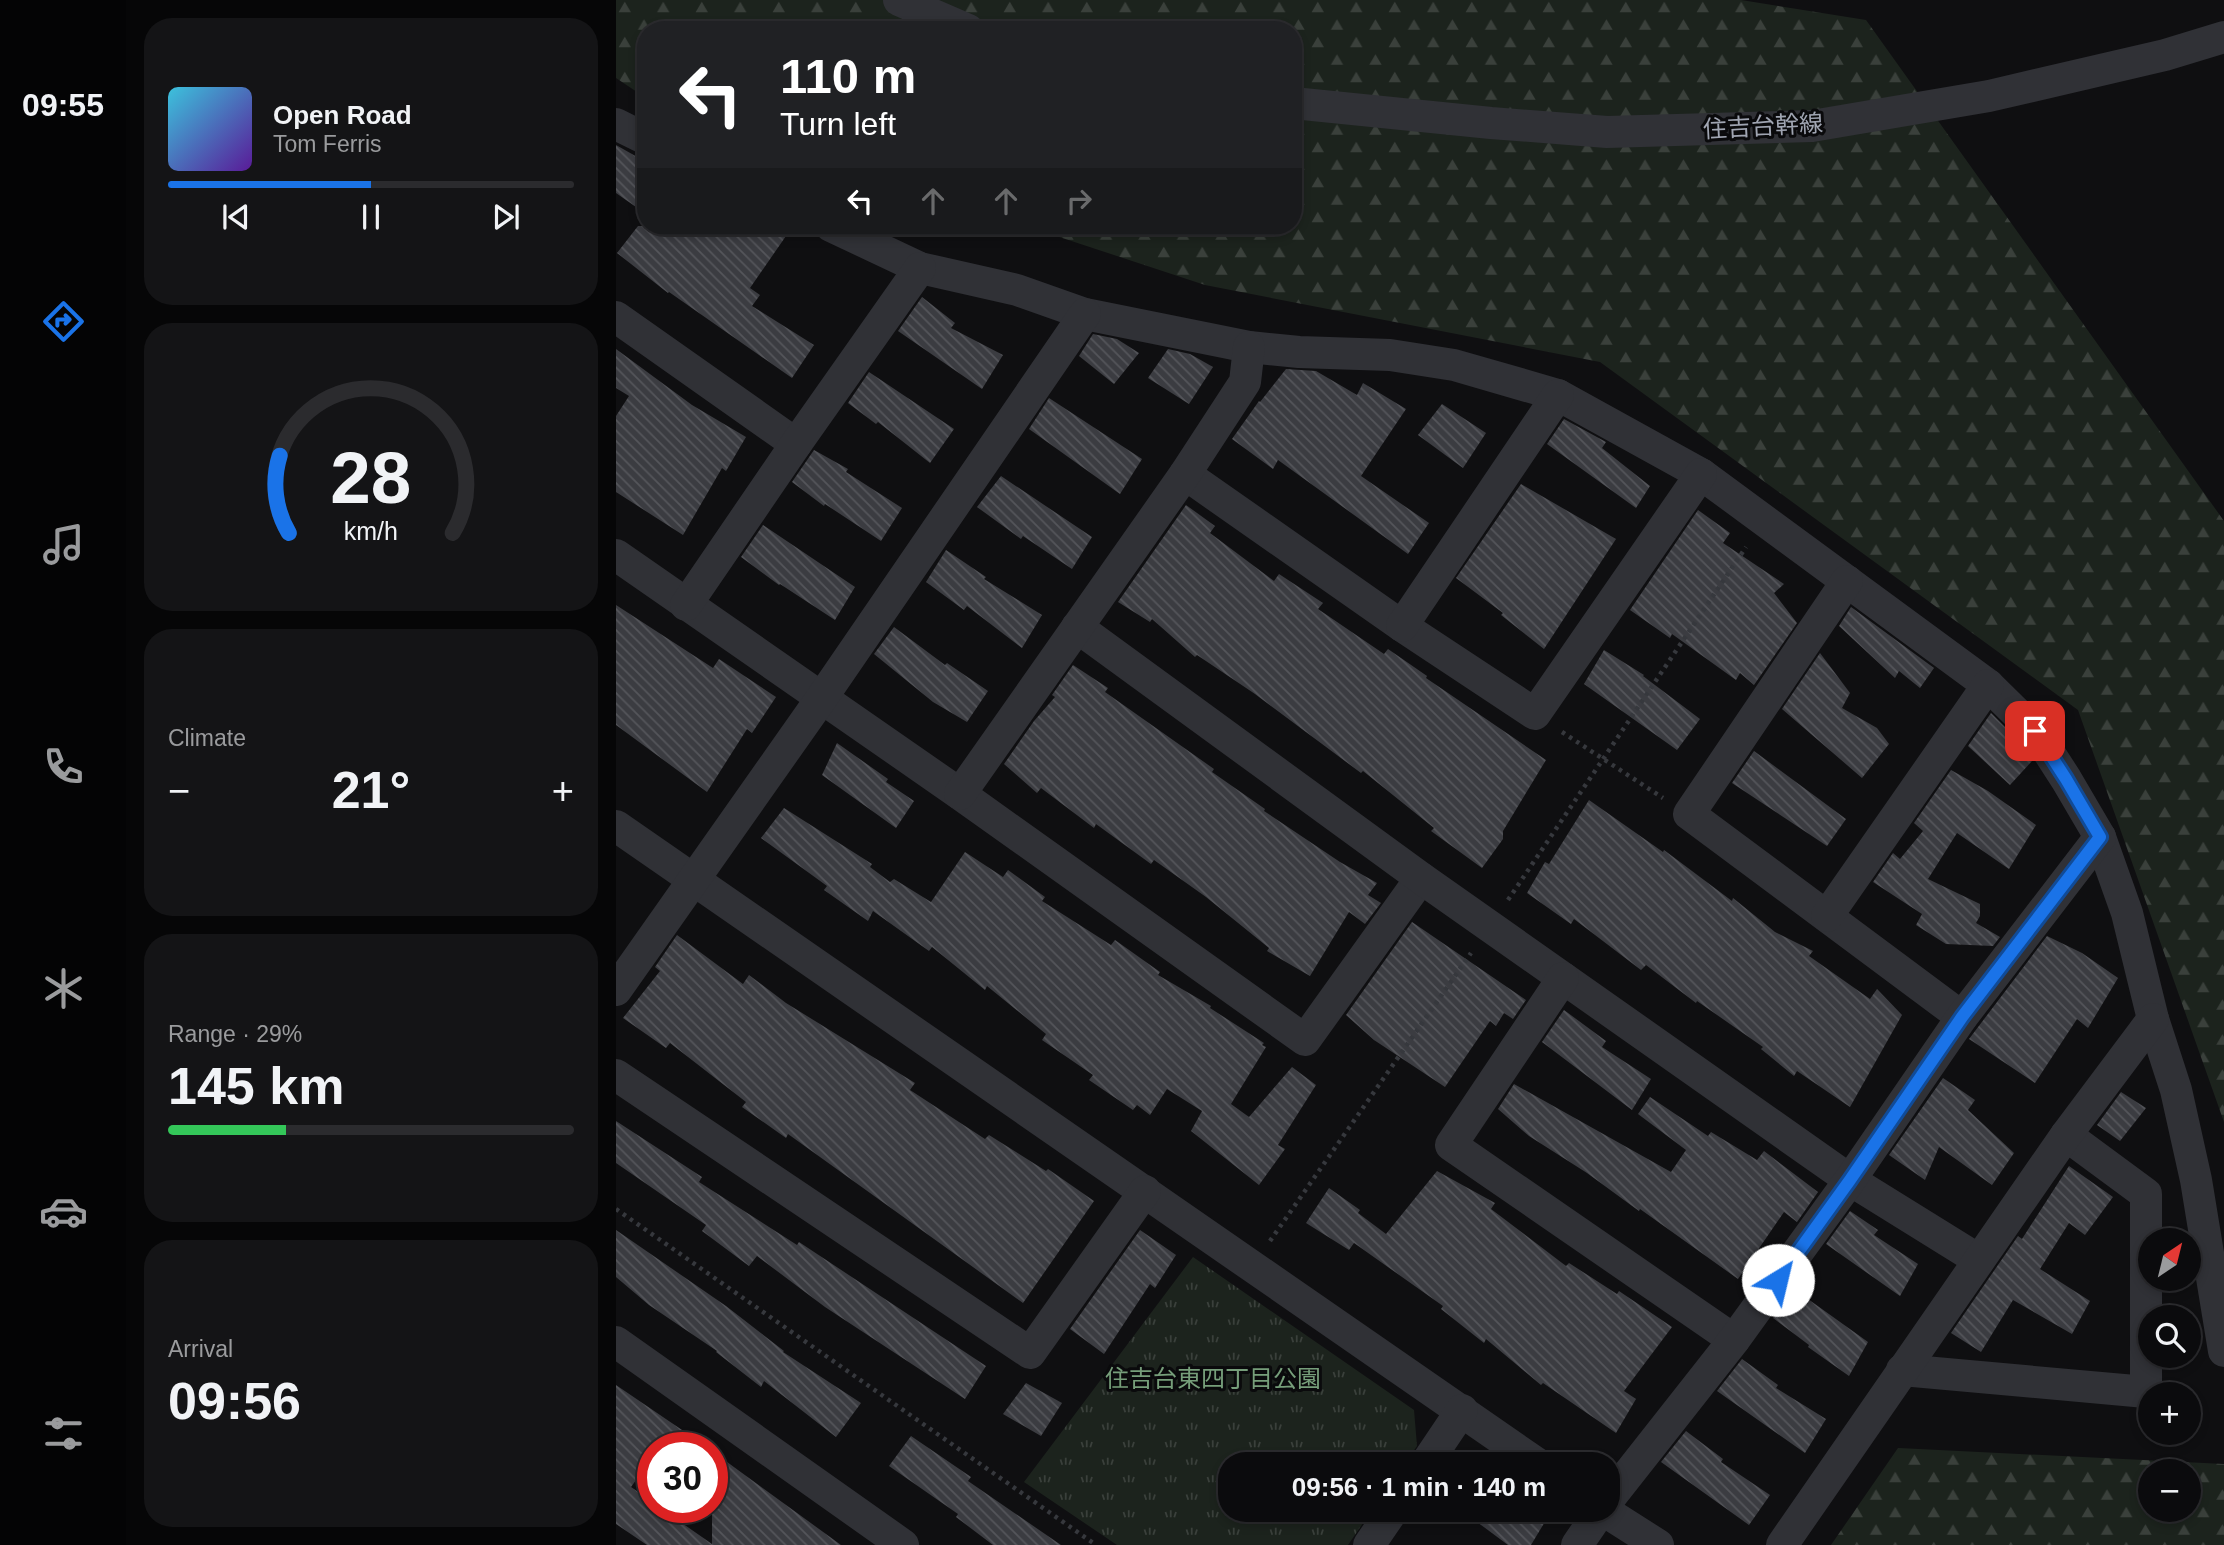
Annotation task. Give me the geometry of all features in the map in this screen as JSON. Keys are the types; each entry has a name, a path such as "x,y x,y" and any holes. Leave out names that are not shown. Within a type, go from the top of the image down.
{"street":[{"path":"899,0 947,21"},
{"name":"住吉台幹線","path":"1302,104 1607,132 1812,126 1989,96 2165,55 2224,37"},
{"path":"616,124 637,134"},
{"path":"850,235 920,268 1017,290 1085,313 1249,347 1300,352 1390,355 1454,365 1558,395 1701,474 1988,685 2035,731 2066,779 2100,837 2127,913 2153,1019 2176,1090 2185,1129 2224,1351"},
{"path":"686,605 920,268"},
{"path":"616,990 821,699 1085,313"},
{"path":"616,317 796,444"},
{"path":"960,793 1185,474 1245,382 1249,347"},
{"path":"1402,626 1558,395"},
{"path":"1185,474 1402,626 1535,714 1701,474"},
{"path":"616,555 960,793 1305,1040 1421,878"},
{"path":"1847,581 1689,814 1962,1017"},
{"path":"1077,627 1421,878 1850,1180 1979,1260"},
{"path":"1827,916 1988,685"},
{"path":"616,826 1521,1452"},
{"path":"1620,1485 1734,1340 1850,1180 1962,1017 2100,837"},
{"path":"1563,978 1451,1145 1734,1340"},
{"path":"1782,1545 2066,1135 2153,1019"},
{"path":"616,1075 1030,1353 1145,1191"},
{"path":"1902,1370 2146,1392 2146,1194 2066,1135"},
{"path":"616,1342 903,1545"},
{"path":"1433,1452 1462,1410"},
{"path":"1620,1521 1658,1545"},
{"path":"1369,1545 1385,1522"},
{"path":"1577,1545 1593,1522"}],"path":[{"path":"1252,1265 1490,926 1765,521"},
{"path":"1535,714 1689,814"},
{"path":"616,1209 1096,1545"}],"green space":[{"path":"616,0 1741,0 1866,20 2224,521 2224,1122 2078,710 1600,362 1205,285 1053,235 1302,235 1302,21 637,21 637,92 616,78"},
{"name":"住吉台東四丁目公園","path":"1193,1257 1414,1410 1417,1446 1413,1452 1218,1452 1218,1522 1364,1522 1348,1545 1117,1545 1024,1482"},
{"path":"1898,1448 2138,1460 2138,1522 2201,1522 2201,1463 2224,1464 2224,1545 1831,1545"}],"building":[{"path":"616,145 637,157 637,208 616,193"},
{"path":"637,227 637,235 784,235 750,288 760,295 752,306 814,345 792,378 668,293 617,253"},
{"path":"922,297 955,323 951,328 1003,355 982,389 898,331"},
{"path":"1093,334 1117,339 1139,353 1114,384 1079,356"},
{"path":"616,349 692,405 746,437 726,471 722,468 683,535 616,492 616,416 629,396 616,388"},
{"path":"1168,349 1190,354 1213,367 1189,404 1148,378"},
{"path":"1286,369 1316,371 1357,395 1363,383 1406,409 1361,476 1429,523 1408,554 1278,460 1273,469 1232,439"},
{"path":"869,372 954,429 930,463 878,422 876,424 848,403"},
{"path":"1049,398 1142,459 1120,494 1029,429"},
{"path":"1442,404 1486,433 1463,468 1418,435"},
{"path":"1564,419 1606,442 1602,448 1650,486 1636,508 1547,444"},
{"path":"814,450 848,469 846,472 902,508 881,541 825,504 824,506 792,482"},
{"path":"1001,476 1092,537 1072,569 1023,536 1021,539 977,507"},
{"path":"1521,484 1616,539 1544,649 1501,615 1503,613 1456,578"},
{"path":"1186,505 1215,526 1210,533 1274,581 1279,574 1323,603 1318,609 1384,654 1388,649 1546,760 1503,831 1503,839 1482,868 1431,831 1434,828 1363,771 1361,773 1255,694 1197,655 1195,657 1152,619 1150,622 1118,602"},
{"path":"1698,510 1730,533 1723,543 1784,584 1774,593 1797,623 1754,685 1740,673 1736,680 1672,634 1670,638 1630,610"},
{"path":"763,525 855,587 835,620 779,585 741,557"},
{"path":"946,550 986,577 984,579 1042,615 1022,648 967,606 964,610 926,582"},
{"path":"616,605 713,668 719,659 776,697 752,733 747,729 707,792 616,725"},
{"path":"1851,607 1934,668 1920,688 1899,671 1895,678 1839,626"},
{"path":"894,627 945,665 947,663 988,691 967,722 933,702 874,654"},
{"path":"1604,650 1644,675 1700,719 1677,750 1584,684"},
{"path":"1820,653 1850,693 1842,708 1877,728 1889,744 1862,778 1782,709"},
{"path":"1073,665 1108,688 1105,692 1214,769 1212,772 1265,809 1264,811 1340,862 1377,883 1368,895 1381,903 1365,924 1349,912 1310,976 1267,951 1269,948 1206,897 1154,860 1151,864 1096,824 1094,828 1041,788 1037,793 1004,764 1034,721 1055,697 1052,695"},
{"path":"1991,713 2014,736 2032,761 2010,785 1968,746"},
{"path":"837,743 914,801 896,828 822,775"},
{"path":"1754,751 1846,819 1827,846 1732,783"},
{"path":"1951,770 1988,791 2036,825 2009,869 1957,833 1928,879 1980,904 1980,916 1976,923 2000,937 1993,946 1946,944 1916,925 1922,914 1873,882 1893,853 1900,859 1923,831 1914,823"},
{"path":"1589,800 1663,852 1664,850 1732,901 1733,898 1775,932 1813,951 1809,956 1870,999 1877,989 1902,1015 1850,1107 1797,1071 1794,1076 1761,1049 1763,1047 1697,1001 1696,1003 1646,965 1641,970 1574,919 1571,924 1527,893 1545,862 1549,864"},
{"path":"784,808 872,864 870,867 890,882 894,879 931,902 965,852 1003,877 1008,870 1045,897 1042,901 1111,945 1115,940 1160,972 1158,975 1211,1006 1210,1008 1264,1043 1262,1045 1266,1047 1231,1104 1249,1117 1292,1067 1316,1085 1278,1145 1285,1149 1259,1185 1191,1131 1202,1111 1167,1089 1150,1115 1137,1105 1133,1110 1089,1080 1093,1075 1042,1040 1046,1034 987,986 985,990 932,947 929,951 873,911 868,921 824,890 827,886 761,838"},
{"path":"1412,922 1526,1000 1513,1019 1504,1013 1496,1026 1490,1021 1445,1087 1374,1040 1346,1015"},
{"path":"677,935 743,984 749,975 786,1003 915,1083 910,1090 985,1139 989,1135 1046,1171 1048,1169 1094,1201 1023,1303 788,1134 786,1138 742,1107 746,1102 670,1043 666,1048 623,1018 660,971 655,967"},
{"path":"2047,936 2082,953 2118,978 2088,1028 2077,1019 2035,1083 1969,1039"},
{"path":"1564,1010 1606,1041 1602,1047 1651,1079 1632,1110 1542,1042"},
{"path":"1943,1078 1975,1100 1968,1110 2014,1153 1992,1185 1939,1147 1925,1180 1889,1155"},
{"path":"1514,1084 1671,1172 1686,1150 1638,1114 1650,1097 1708,1136 1711,1132 1757,1160 1764,1151 1818,1192 1797,1222 1784,1212 1738,1279 1640,1209 1639,1211 1587,1173 1529,1136 1498,1109"},
{"path":"2121,1092 2146,1108 2120,1141 2097,1125"},
{"path":"616,1121 702,1177 699,1182 797,1245 799,1242 986,1366 965,1399 825,1307 757,1256 749,1266 702,1231 706,1225 616,1163"},
{"path":"2069,1166 2113,1197 2085,1235 2069,1223 2040,1269 2090,1301 2072,1334 2013,1300 1981,1352 1951,1333 2018,1236 2022,1239"},
{"path":"1437,1171 1495,1203 1491,1209 1566,1266 1569,1263 1617,1294 1619,1291 1672,1327 1624,1391 1636,1399 1616,1433 1543,1383 1541,1385 1486,1339 1484,1343 1441,1309 1443,1306 1354,1243 1349,1250 1306,1223 1329,1188 1360,1210 1358,1213 1386,1234"},
{"path":"1850,1211 1878,1230 1874,1235 1918,1264 1900,1296 1826,1244"},
{"path":"616,1230 726,1306 783,1352 861,1403 836,1437 764,1381 761,1387 717,1351 649,1305 616,1277"},
{"path":"1140,1230 1176,1255 1155,1288 1150,1284 1104,1354 1070,1329"},
{"path":"1794,1289 1868,1342 1849,1376 1773,1318"},
{"path":"1742,1359 1778,1385 1776,1388 1826,1419 1805,1453 1717,1391"},
{"path":"1026,1383 1062,1403 1041,1436 1003,1414"},
{"path":"616,1385 685,1432 637,1432 637,1479 631,1487 637,1491 637,1523 682,1523 712,1544 712,1523 728,1523 728,1463 841,1545 647,1545 616,1524"},
{"path":"1686,1431 1723,1459 1721,1462 1770,1495 1749,1525 1661,1462"},
{"path":"911,1436 971,1477 968,1481 1061,1545 993,1545 956,1517 958,1514 889,1466"},
{"path":"1477,1522 1545,1522 1531,1545 1508,1545"}],"route":[{"path":"1778,1280 1962,1017 2100,837 2035,731"}]}
